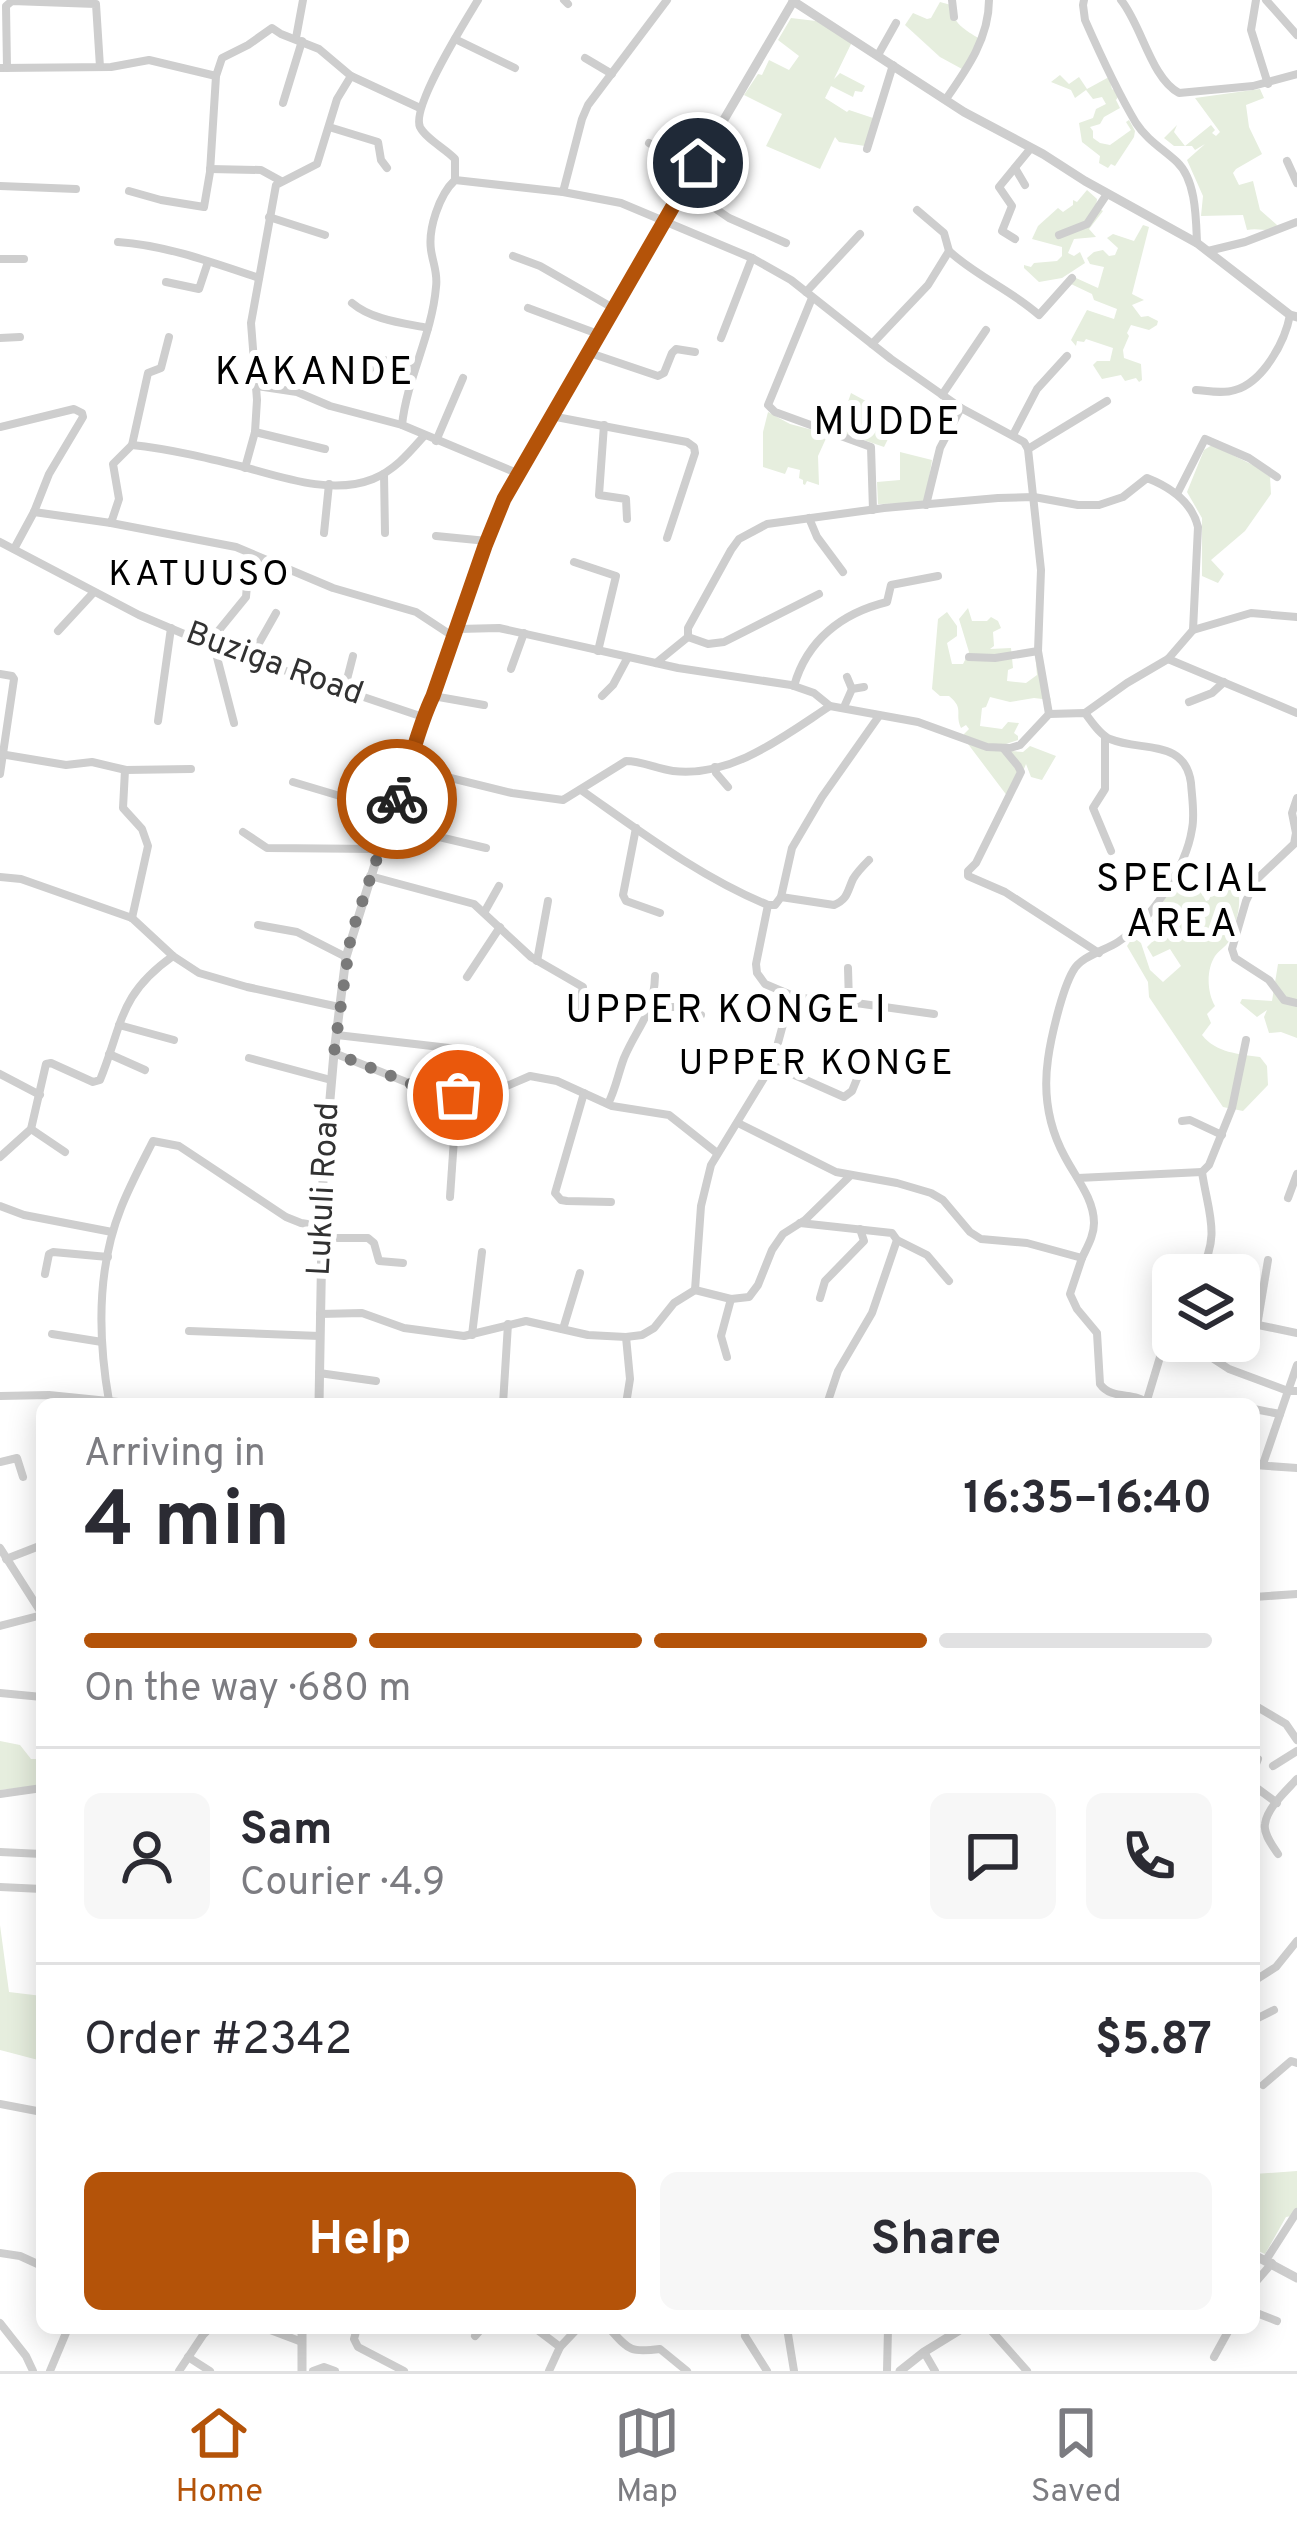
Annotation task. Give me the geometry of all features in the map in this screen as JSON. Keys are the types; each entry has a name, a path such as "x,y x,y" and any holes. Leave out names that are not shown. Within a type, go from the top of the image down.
{"street":[{"path":"283,103 299,40 303,0"},
{"path":"563,192 582,119 667,0"},
{"path":"793,0 946,99 1197,243 1293,316 1276,353 1247,384 1231,392 1196,390"},
{"name":"Lukuli Road","path":"319,1398 320,1232 346,957 423,717 517,473 793,0"},
{"path":"952,0 954,16"},
{"path":"946,99 982,38 989,0"},
{"path":"1084,0 1085,20 1136,122 1179,164 1190,184 1197,243"},
{"path":"1120,0 1173,91 1195,93 1268,84 1297,74"},
{"path":"1256,0 1251,29 1268,84"},
{"path":"1266,0 1297,35"},
{"path":"100,67 96,4 12,1 6,6 3,68 100,67 149,60 216,76"},
{"path":"402,425 436,286 431,243 442,197 455,180 455,159 423,131 420,108 473,2"},
{"path":"878,55 896,23"},
{"path":"129,191 205,205 216,76 222,58 270,28 333,59 351,76 420,108"},
{"path":"455,39 515,68"},
{"path":"585,58 612,74"},
{"path":"867,148 893,65"},
{"path":"245,468 255,432 257,386 251,323 276,185 315,166 337,99 351,76"},
{"path":"329,127 379,142 387,168"},
{"path":"649,143 694,170"},
{"path":"1015,239 1002,231 1012,206 999,187 1031,148"},
{"path":"1287,161 1297,183"},
{"path":"1015,168 1025,185"},
{"path":"210,170 261,170 281,181"},
{"path":"455,180 621,203 752,258 961,408 1024,442 1041,570 1038,651 1048,714"},
{"path":"0,186 76,189"},
{"path":"684,187 729,218 786,244"},
{"path":"1059,235 1087,224 1107,194"},
{"path":"917,210 944,233 949,250 970,269 1039,315 1072,278"},
{"path":"269,217 325,235"},
{"path":"1208,251 1297,222"},
{"path":"860,234 809,295 768,405 871,447 873,510"},
{"path":"118,242 259,278"},
{"path":"872,344 928,285 949,250"},
{"path":"513,256 613,308"},
{"path":"722,338 752,258"},
{"path":"0,259 24,259"},
{"path":"166,282 199,289 208,262"},
{"path":"352,303 372,315 428,328"},
{"path":"528,308 598,334"},
{"path":"942,395 986,330"},
{"path":"0,338 20,337"},
{"path":"111,523 119,499 113,464 136,436 148,373 160,368 169,337"},
{"path":"587,352 658,376 664,374 676,349 694,352"},
{"path":"1013,435 1037,389 1067,356"},
{"path":"364,377 378,359 414,368"},
{"path":"436,441 463,378"},
{"path":"257,386 297,392 402,425 517,473"},
{"path":"1028,449 1107,401"},
{"path":"926,505 935,459 961,408"},
{"path":"0,428 74,410 83,416 14,549"},
{"path":"551,416 694,447 667,538"},
{"path":"604,425 599,495 626,499 627,519"},
{"path":"255,432 325,449"},
{"path":"132,445 290,480 352,485 384,473 424,436"},
{"path":"1177,494 1205,439 1249,458 1277,477"},
{"path":"384,473 385,532"},
{"path":"688,637 688,628 739,539 766,524 1034,496 1078,506 1099,505 1123,497 1147,478 1177,494 1193,511 1198,527 1193,630"},
{"path":"324,533 329,484"},
{"path":"34,512 236,547 333,588 416,612 456,633 487,626 656,663 794,686 830,706 918,722 987,747 1020,745 1048,714 1085,713 1168,659 1193,630 1251,613 1297,616"},
{"path":"809,518 843,572"},
{"path":"436,536 487,541"},
{"name":"Buziga Road","path":"0,542 139,615 215,647 423,717"},
{"path":"234,723 213,642 246,597 247,585 239,575 245,562"},
{"path":"574,562 616,576 598,651"},
{"path":"794,686 812,646 826,632 866,607 887,602 891,585 938,576"},
{"path":"58,631 94,592"},
{"path":"688,637 707,644 724,642 819,594"},
{"path":"250,659 276,614"},
{"path":"158,722 171,628"},
{"path":"511,669 524,633"},
{"path":"656,663 688,637"},
{"path":"969,657 1038,651"},
{"path":"344,691 353,656"},
{"path":"602,696 628,657"},
{"path":"1168,659 1297,713"},
{"path":"0,674 14,680 0,774"},
{"path":"844,707 852,689 847,677"},
{"path":"1190,702 1224,682"},
{"path":"852,689 864,687"},
{"path":"433,696 484,705"},
{"path":"410,768 563,800 626,761 672,771 740,760 830,706"},
{"path":"1085,713 1106,737 1181,759 1190,781 1193,816 1184,856 1162,896 1131,933 1073,971 1046,1078 1049,1115 1059,1145 1089,1200 1094,1226 1070,1294 1097,1333 1100,1384 1110,1394 1128,1398"},
{"path":"581,790 720,883 775,905 792,848 879,716"},
{"path":"1106,737 1105,789 1094,809 1111,851"},
{"path":"1003,748 1021,772 968,876 1005,892 1099,952"},
{"path":"1,754 65,765 92,762 125,770 190,769"},
{"path":"715,767 728,787"},
{"path":"125,770 122,808 142,830 148,846 132,918"},
{"path":"293,782 340,796 396,802"},
{"path":"1297,798 1292,813 1294,844 1252,887 1232,949 1235,958 1269,980 1284,1000 1297,1003"},
{"path":"390,816 436,836 485,848"},
{"path":"636,828 623,895 626,901 660,913"},
{"path":"243,832 267,848 379,849"},
{"path":"781,897 834,905 847,897 854,876 869,860"},
{"path":"370,876 470,902 485,911 537,961 583,987 579,1006"},
{"path":"0,877 21,879 132,918 173,956 200,973 339,1007"},
{"path":"485,911 499,886"},
{"path":"537,961 548,901"},
{"path":"768,905 756,964 765,984 821,1002 934,1014"},
{"path":"258,925 297,932 346,957"},
{"path":"467,977 500,927"},
{"path":"0,1157 31,1129 47,1063 96,1082 101,1078 130,997 173,956"},
{"path":"849,1003 853,969"},
{"path":"608,1104 625,1055 650,1007 656,976"},
{"path":"695,1290 707,1178 717,1153 772,1065 791,994"},
{"path":"650,1007 674,1007 701,1015"},
{"path":"119,1024 174,1040"},
{"path":"337,1035 476,1051"},
{"path":"1077,1178 1202,1172 1222,1135 1246,1040"},
{"path":"334,1053 411,1084 458,1095 486,1095 530,1076 557,1081 608,1104 669,1115 717,1153"},
{"path":"110,1054 146,1070"},
{"path":"249,1058 331,1080"},
{"path":"772,1065 847,1097 861,1069"},
{"path":"0,1074 40,1094"},
{"path":"584,1093 555,1193 567,1201 611,1202"},
{"path":"450,1197 458,1095"},
{"path":"1181,1121 1190,1120 1222,1135"},
{"path":"737,1123 850,1176 931,1193 981,1239 1027,1243 1082,1258"},
{"path":"31,1129 65,1152"},
{"path":"109,1398 102,1342 103,1292 112,1232 153,1141 179,1146 286,1217 320,1232 368,1238 379,1261 403,1263"},
{"path":"1202,1172 1213,1237 1210,1254"},
{"path":"1288,1198 1297,1174"},
{"path":"320,1314 362,1313 404,1328 472,1335 526,1321 588,1335 647,1333 674,1303 695,1290 731,1299 753,1293 786,1230 800,1223 850,1176"},
{"path":"0,1206 112,1232"},
{"path":"800,1223 892,1233 928,1255 950,1281"},
{"path":"820,1298 825,1281 864,1241 860,1228"},
{"path":"829,1398 838,1371 872,1313 897,1240"},
{"path":"45,1274 53,1252 108,1257"},
{"path":"472,1335 482,1252"},
{"path":"1260,1307 1268,1260"},
{"path":"563,1329 580,1273"},
{"path":"728,1357 722,1336 731,1299"},
{"path":"503,1398 508,1324"},
{"path":"1260,1326 1297,1333"},
{"path":"189,1330 320,1336"},
{"path":"52,1334 102,1342"},
{"path":"626,1337 627,1398"},
{"path":"1148,1398 1159,1362"},
{"path":"1218,1362 1293,1391"},
{"path":"1260,1459 1293,1391 1297,1365"},
{"path":"320,1373 376,1381"},
{"path":"0,1396 79,1398"},
{"path":"1260,1410 1280,1414"},
{"path":"0,1462 17,1458 23,1477"},
{"path":"1260,1464 1297,1468"},
{"path":"6,1558 36,1547"},
{"path":"0,1548 36,1605"},
{"path":"1260,1597 1297,1594"},
{"path":"0,1626 36,1616"},
{"path":"0,1693 36,1696"},
{"path":"1260,1708 1282,1721 1297,1740"},
{"path":"1273,1766 1297,1751"},
{"path":"1277,1854 1264,1827 1276,1803 1297,1780"},
{"path":"0,1794 36,1789"},
{"path":"1260,1791 1276,1803"},
{"path":"0,1852 36,1855"},
{"path":"0,1887 36,1889"},
{"path":"1260,1977 1294,1955 1297,1941"},
{"path":"1260,2017 1274,2010"},
{"path":"1263,2085 1282,2066 1297,2062"},
{"path":"0,2104 36,2111"},
{"path":"1260,2275 1296,2215"},
{"path":"0,2253 36,2263"},
{"path":"1260,2258 1297,2278"},
{"path":"1260,2314 1277,2321"},
{"path":"0,2323 32,2371"},
{"path":"50,2371 65,2334"},
{"path":"179,2371 205,2334"},
{"path":"281,2334 302,2342"},
{"path":"302,2334 302,2371"},
{"path":"356,2334 358,2348 404,2371"},
{"path":"543,2334 560,2347"},
{"path":"549,2371 572,2334"},
{"path":"614,2334 629,2350 660,2349 687,2371"},
{"path":"789,2334 794,2371"},
{"path":"887,2371 888,2334"},
{"path":"900,2371 953,2334"},
{"path":"994,2334 1027,2371"},
{"path":"1214,2357 1227,2334"},
{"path":"745,2336 767,2371"},
{"path":"924,2352 935,2371"},
{"path":"188,2357 210,2371"},
{"path":"313,2371 324,2366 334,2371"}],"green space":[{"path":"940,2 951,5 957,21 980,39 962,69 940,57 905,25 913,13 931,18"},
{"path":"791,18 816,21 852,42 834,79 840,73 865,86 853,97 831,86 825,98 847,112 873,118 865,146 839,142 835,137 820,169 766,146 782,114 744,95 769,60 789,70 799,56 778,40"},
{"path":"1060,75 1069,84 1079,77 1087,89 1109,77 1112,89 1120,94 1116,100 1120,108 1090,127 1093,138 1110,145 1131,130 1129,120 1134,137 1115,166 1099,163 1100,156 1082,142 1079,123 1093,118 1096,109 1106,104 1102,97 1093,99 1086,90 1075,98 1071,90 1051,82"},
{"path":"1260,89 1264,98 1246,105 1249,127 1262,154 1233,173 1239,185 1253,181 1260,210 1277,225 1275,230 1247,230 1243,215 1201,216 1203,196 1187,160 1205,144 1195,150 1185,146 1211,125 1212,133 1220,132 1195,98"},
{"path":"1177,125 1174,132 1185,146 1174,146 1164,138"},
{"path":"1087,190 1103,211 1089,229 1096,237 1074,239 1068,253 1080,252 1085,263 1062,278 1039,282 1024,265 1057,261 1062,247 1032,239 1038,226 1058,208 1063,212 1073,205"},
{"path":"1143,225 1149,227 1132,294 1144,300 1132,305 1141,317 1158,321 1157,325 1149,330 1131,325 1127,333 1124,358 1141,364 1142,380 1125,381 1121,375 1102,379 1093,365 1110,361 1113,348 1086,339 1076,346 1071,340 1087,310 1114,319 1117,309 1071,284 1076,278 1098,288 1104,267 1090,264 1087,258 1103,250 1115,255 1118,248 1107,238 1113,234 1134,241"},
{"path":"851,393 886,412 879,425 892,431 884,447 838,431"},
{"path":"768,412 790,424 828,434 818,456 819,485 803,484 800,470 788,467 785,474 763,467"},
{"path":"1212,445 1270,477 1271,494 1245,531 1211,560 1224,574 1218,583 1202,576 1202,518 1187,492 1204,450"},
{"path":"900,452 932,460 925,503 878,504 877,482 900,480"},
{"path":"968,608 972,621 991,617 998,621 1001,628 993,632 990,649 1011,648 1013,668 1008,670 1007,681 1026,683 1037,675 1035,653 1051,700 1010,702 990,697 982,708 980,726 1002,729 1008,722 1019,723 1014,733 1018,740 1006,744 1011,751 1023,752 1030,746 1056,756 1042,780 1031,777 1026,764 1011,801 965,740 969,729 961,728 957,704 932,689 938,619 947,612 957,626 957,636 947,643 952,664 963,664 969,652 959,619"},
{"path":"1177,878 1198,887 1206,901 1216,881 1238,891 1234,929 1210,968 1209,988 1215,1006 1207,1014 1211,1023 1202,1035 1221,1049 1260,1057 1267,1066 1268,1085 1243,1111 1223,1107 1149,997 1148,982 1127,946 1133,937 1141,943 1150,970 1163,982 1181,966 1170,949 1153,957 1147,947 1157,937 1150,924"},
{"path":"1278,964 1297,964 1297,1038 1269,1033 1267,1010 1257,1017 1240,1003 1242,999 1272,1001"},
{"path":"0,1741 20,1745 36,1759 36,1787 0,1790"},
{"path":"0,1925 9,1992 36,1995 36,2059 0,2050"},
{"path":"1297,2171 1297,2215 1286,2217 1265,2254 1260,2252 1260,2174"}],"way so far":[{"path":"397,799 351,935 334,1053 411,1084 458,1095"}],"district":[{"name":"KAKANDE","path":"315,374"},
{"name":"MUDDE","path":"888,424"},
{"name":"KATUUSO","path":"200,576"},
{"name":"SPECIAL AREA","path":"1183,904"},
{"name":"UPPER KONGE I","path":"727,1012"},
{"name":"UPPER KONGE","path":"817,1065"}],"route":[{"path":"397,799 504,499 698,163"}]}
